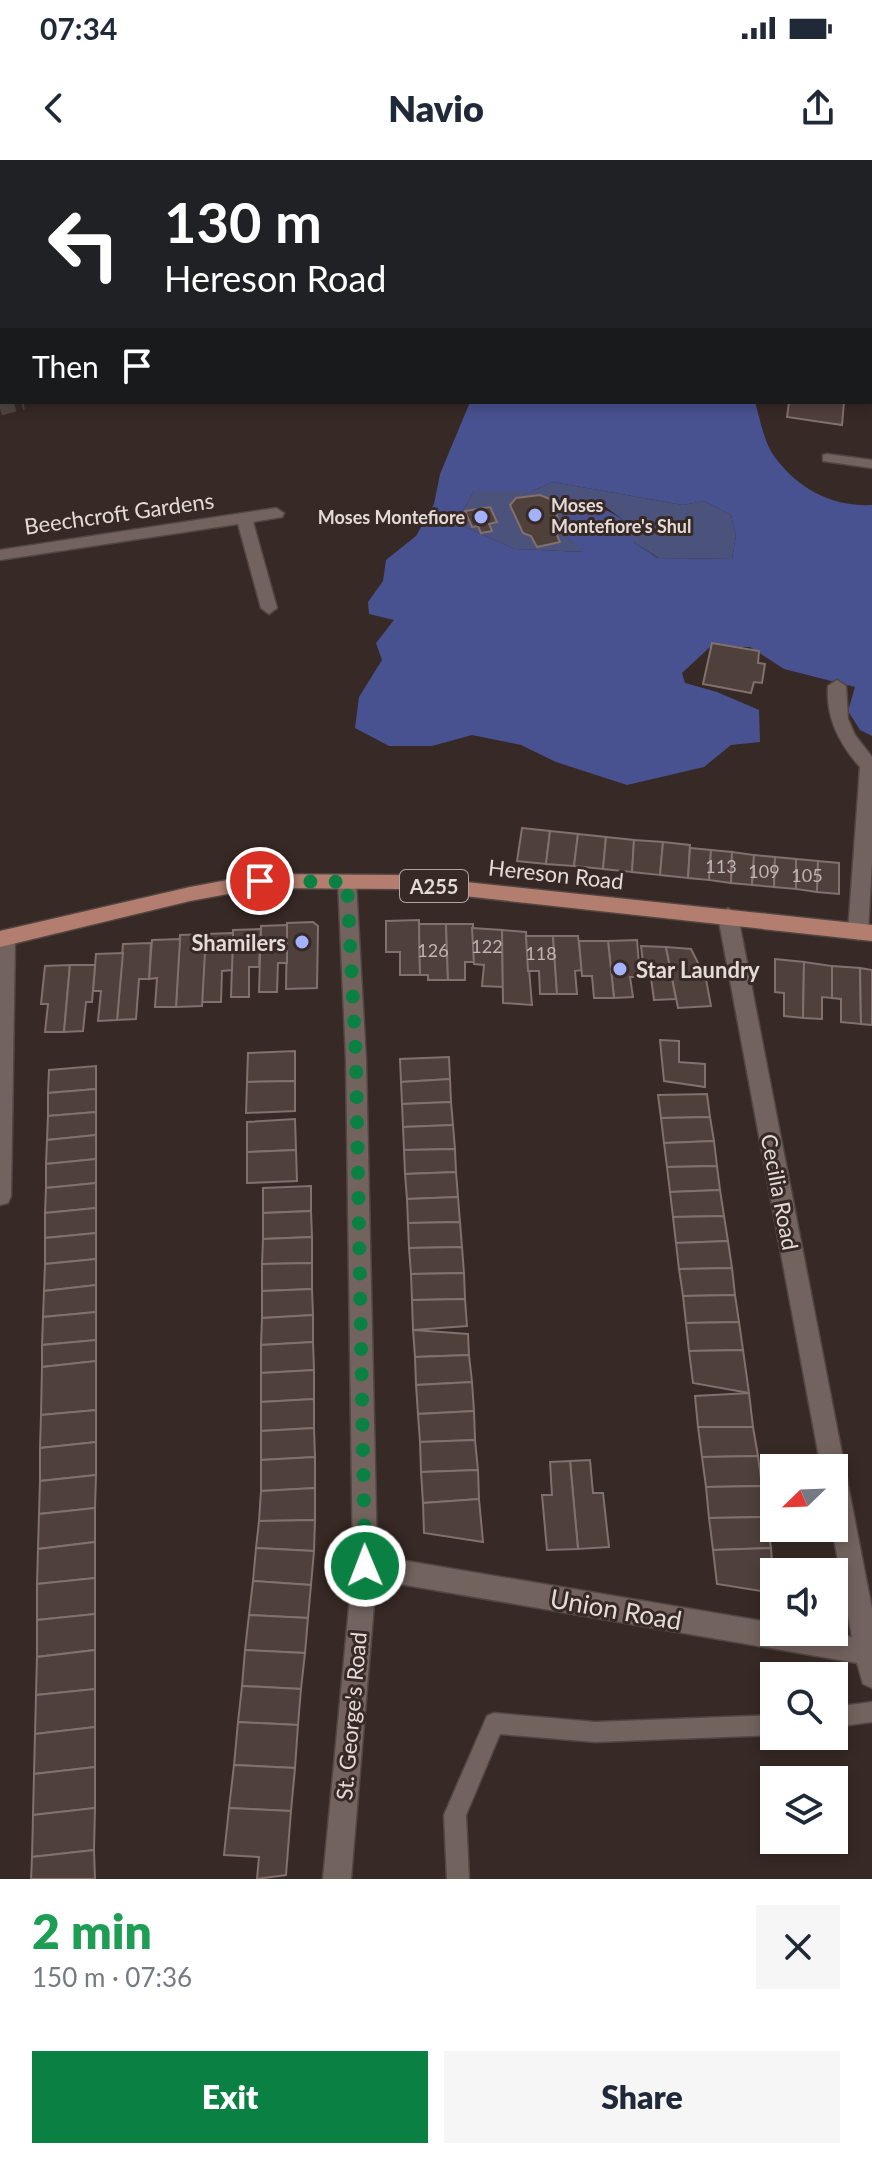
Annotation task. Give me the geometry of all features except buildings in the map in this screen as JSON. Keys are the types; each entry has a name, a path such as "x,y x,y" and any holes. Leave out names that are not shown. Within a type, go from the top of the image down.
{"main road":[{"name":"Hereson Road","path":"3,939 260,881 400,882 865,933"}],"street":[{"name":"Beechcroft Gardens","path":"0,555 276,513"},
{"name":"Beechcroft Gardens","path":"244,518 269,608"},
{"path":"837,686 835,703 846,740 871,766 865,933"},
{"name":"St. George's Road","path":"337,1879 365,1566 356,1049 347,882"},
{"name":"Cecilia Road","path":"728,916 831,1454"},
{"path":"0,1196 3,939"},
{"name":"Cecilia Road","path":"847,1542 870,1664"},
{"name":"Union Road","path":"365,1566 870,1664"}],"lane":[{"path":"827,458 872,464"},
{"path":"848,1715 872,1712"},
{"path":"458,1879 455,1815 494,1723 595,1732 760,1726"}],"shaded area":[{"path":"469,404 756,404 771,450 794,478 830,499 872,505 872,736 860,730 848,711 855,687 784,669 750,647 710,647 682,673 685,683 717,692 759,710 760,742 731,745 704,767 627,785 556,762 521,745 472,735 432,746 389,746 355,728 359,697 382,660 376,643 394,620 369,614 368,602 383,581 386,560 416,536 434,504 440,474","holes":["553,482 683,505 704,501 731,515 736,536 732,559 658,558 633,542 635,531 626,523 601,508 583,506 561,509 566,517 564,535 584,552 515,549 456,523 474,491 532,491"]},
{"path":"553,482 683,505 704,501 731,515 736,536 732,559 659,558 633,542 623,520 606,507 586,504 566,517 564,535 585,552 515,549 456,523 474,491 532,491","holes":["540,495 550,499 561,526 555,531 560,542 537,547 531,536 523,533 510,505 516,498"]}],"tunnel":[{"path":"0,408 15,404"}],"place":[{"name":"Moses Montefiore's Shul","path":"535,515"},
{"name":"Moses Montefiore","path":"481,517"},
{"name":"Shamilers","path":"302,942"},
{"name":"Star Laundry","path":"620,969"}],"route":[{"path":"260,881 347,882 356,1060 365,1566"}]}
